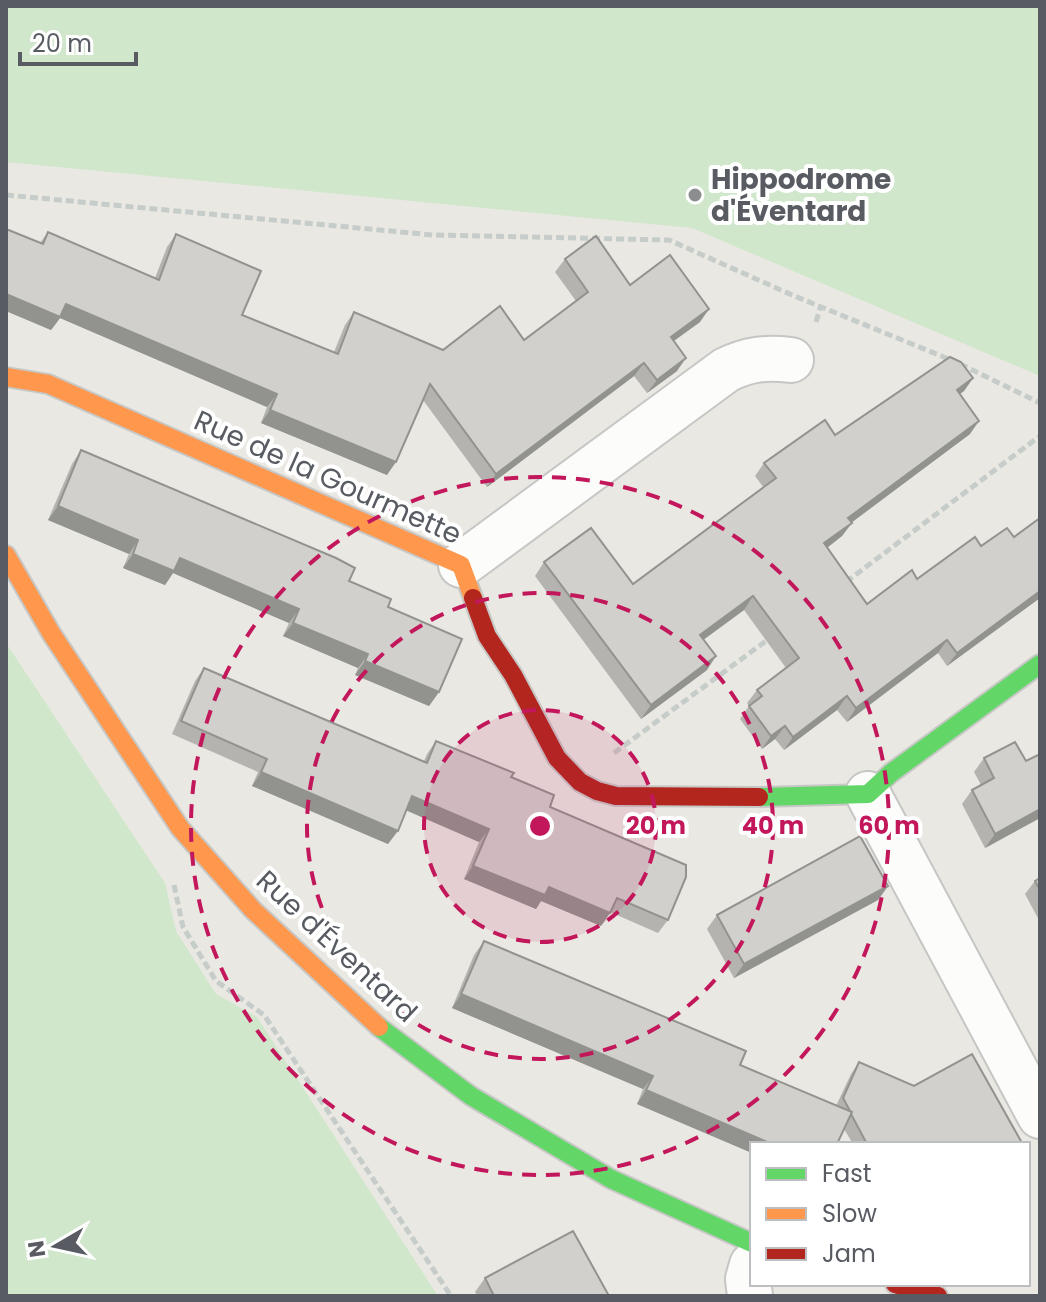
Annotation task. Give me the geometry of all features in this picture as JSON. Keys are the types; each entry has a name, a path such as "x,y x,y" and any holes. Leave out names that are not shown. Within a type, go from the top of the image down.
{"street":[{"path":"461,565 726,370 743,362 768,357 791,360"},
{"name":"Rue de la Gourmette","path":"6,377 48,384 461,565 487,636 513,675 557,758 580,782 597,791 616,796 707,798 868,794"},
{"name":"Rue d'Éventard","path":"6,555 51,633 180,828 253,910 316,970 384,1032 471,1096 611,1179 750,1242"},
{"path":"1040,664 891,773 868,794 1040,1116"},
{"path":"750,1272 750,1296"},
{"path":"902,1286 938,1296"}],"path":[{"path":"6,195 433,235 669,240 935,352 1040,403"},
{"path":"816,322 821,305"},
{"path":"834,591 1040,436"},
{"path":"608,758 772,637"},
{"path":"173,879 183,927 216,981 264,1015 451,1296"}],"green space":[{"name":"Hippodrome d'Éventard","path":"6,6 1040,6 1040,376 692,228 6,162"},
{"path":"6,643 165,883 176,931 216,994 257,1017 438,1296 6,1296"}],"building":[{"path":"6,229 43,244 48,232 159,280 176,234 261,271 242,315 338,354 354,312 443,350 500,306 524,340 588,292 565,259 596,236 630,285 670,255 709,309 671,337 686,358 657,380 644,363 496,474 430,384 396,462 270,410 277,394 66,304 60,317 6,294"},
{"path":"950,357 961,362 973,378 957,390 979,421 848,518 852,523 824,543 867,604 912,570 917,579 975,537 981,546 1007,528 1014,537 1040,518 1040,591 957,653 947,640 856,708 847,696 793,737 785,726 771,736 749,706 762,696 757,690 799,658 753,596 700,635 716,656 651,705 544,562 591,528 633,584 776,478 764,463 825,420 835,435"},
{"path":"81,450 336,558 355,568 349,581 391,599 388,607 462,639 439,692 365,661 368,654 293,623 299,609 180,558 174,571 133,554 138,540 58,506"},
{"path":"204,668 427,763 436,741 514,773 511,777 554,795 550,807 686,865 686,877 668,920 617,898 610,913 549,887 545,895 473,866 489,829 412,796 398,831 261,772 267,759 181,721"},
{"path":"1015,742 1026,761 1040,754 1040,809 995,834 972,790 994,778 984,758"},
{"path":"860,836 888,886 744,964 717,915"},
{"path":"484,941 746,1051 740,1065 852,1112 838,1142 767,1142 646,1090 653,1076 461,994"},
{"path":"972,1054 1021,1142 866,1142 843,1098 859,1062 914,1086"},
{"path":"573,1231 609,1296 494,1296 485,1278"}],"traffic: fast":[{"path":"759,797 868,794 891,773 1040,664"},
{"path":"379,1027 471,1096 611,1179 750,1242"}],"traffic: slow":[{"path":"6,377 48,384 461,565 473,598"},
{"path":"6,555 51,633 180,828 253,910 379,1027"}],"traffic: jam":[{"path":"473,598 487,636 513,675 557,758 580,782 616,796 759,797"},
{"path":"902,1286 938,1296"}],"place":[{"name":"Hippodrome d'Éventard","path":"695,195"}]}
